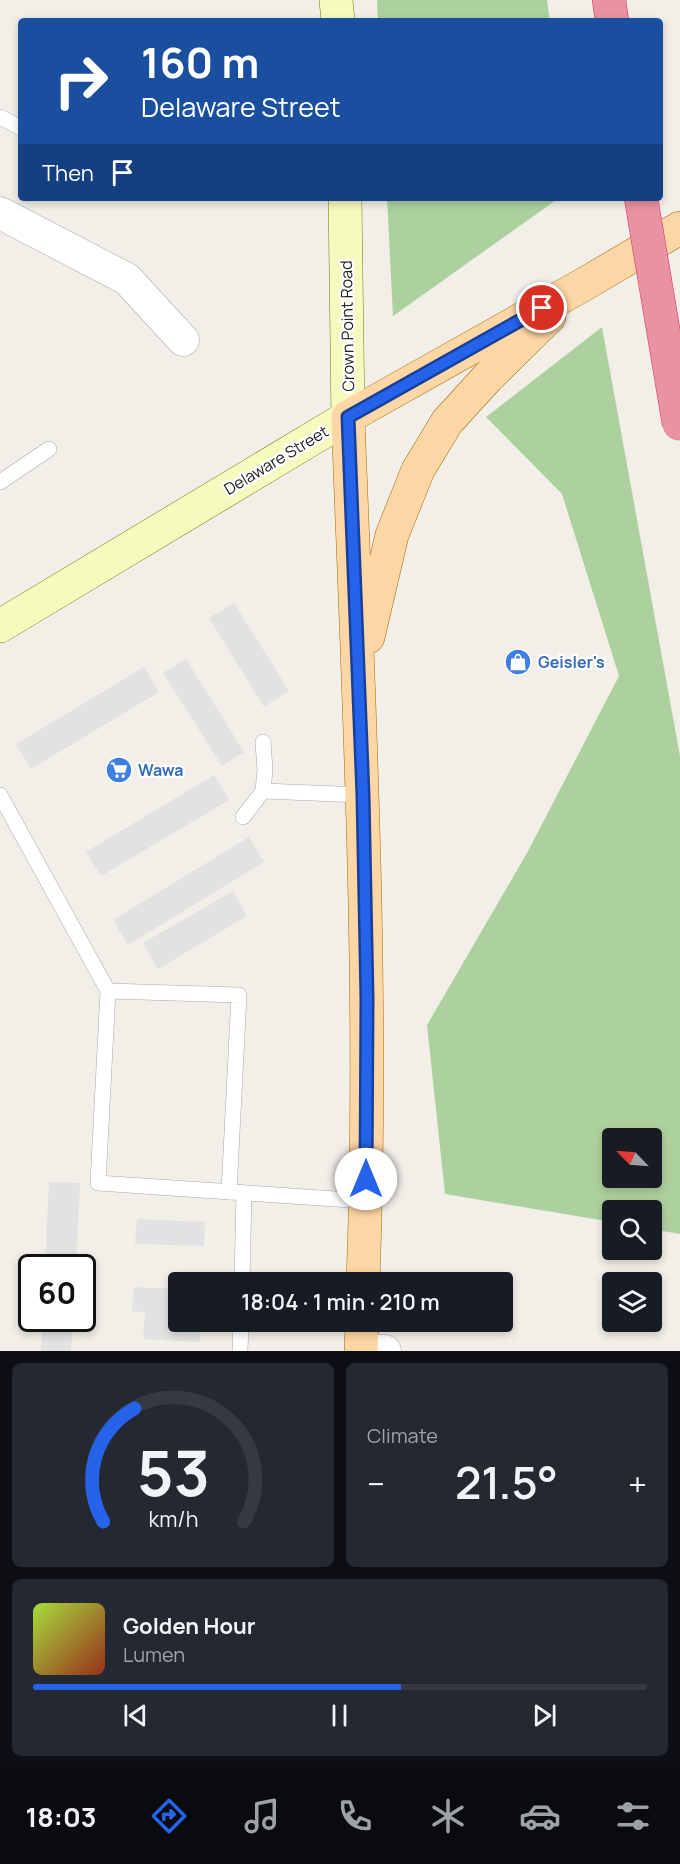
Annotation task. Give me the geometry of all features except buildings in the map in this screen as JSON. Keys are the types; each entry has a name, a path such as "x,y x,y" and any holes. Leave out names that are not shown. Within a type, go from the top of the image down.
{"highway":[{"path":"609,0 612,18"},
{"path":"642,201 680,425"}],"main road":[{"path":"336,0 338,18"},
{"name":"Crown Point Road","path":"345,201 348,417 363,795 367,999 363,1272"},
{"name":"Delaware Street","path":"0,626 348,417 680,228"},
{"path":"358,677 392,535 418,470 447,422 488,377 581,286"}],"street":[{"path":"0,213 127,279 183,340"}],"lane":[{"path":"0,117 18,126"},
{"path":"0,482 49,449"},
{"path":"243,817 263,791 265,770 263,742"},
{"path":"263,791 363,795"},
{"path":"0,795 108,991 98,1184 366,1201"},
{"path":"108,991 239,995 237,1193 241,1272"},
{"path":"240,1351 241,1332"}],"green space":[{"path":"377,0 547,0 550,18 378,18"},
{"path":"387,201 555,201 393,316"},
{"path":"602,327 680,756 680,1234 662,1231 662,1200 602,1200 602,1220 445,1194 427,1025 527,853 619,676 562,494 486,417"}],"shaded area":[{"path":"234,603 289,691 264,707 209,618"},
{"path":"186,659 244,752 222,766 163,673"},
{"path":"144,667 159,692 31,769 16,744"},
{"path":"214,775 229,800 101,876 86,852"},
{"path":"249,837 264,862 128,945 113,920"},
{"path":"233,891 247,916 158,969 143,943"},
{"path":"49,1182 80,1183 77,1254 46,1254"},
{"path":"137,1219 205,1222 204,1246 135,1244"},
{"path":"134,1287 168,1289 168,1332 200,1332 200,1342 143,1339 145,1312 132,1311"},
{"path":"42,1332 72,1332 71,1351 41,1351"}],"place":[{"name":"Geisler's","path":"518,662"},
{"name":"Wawa","path":"119,770"}],"route":[{"path":"366,1179 367,999 363,795 348,417 542,308"}]}
